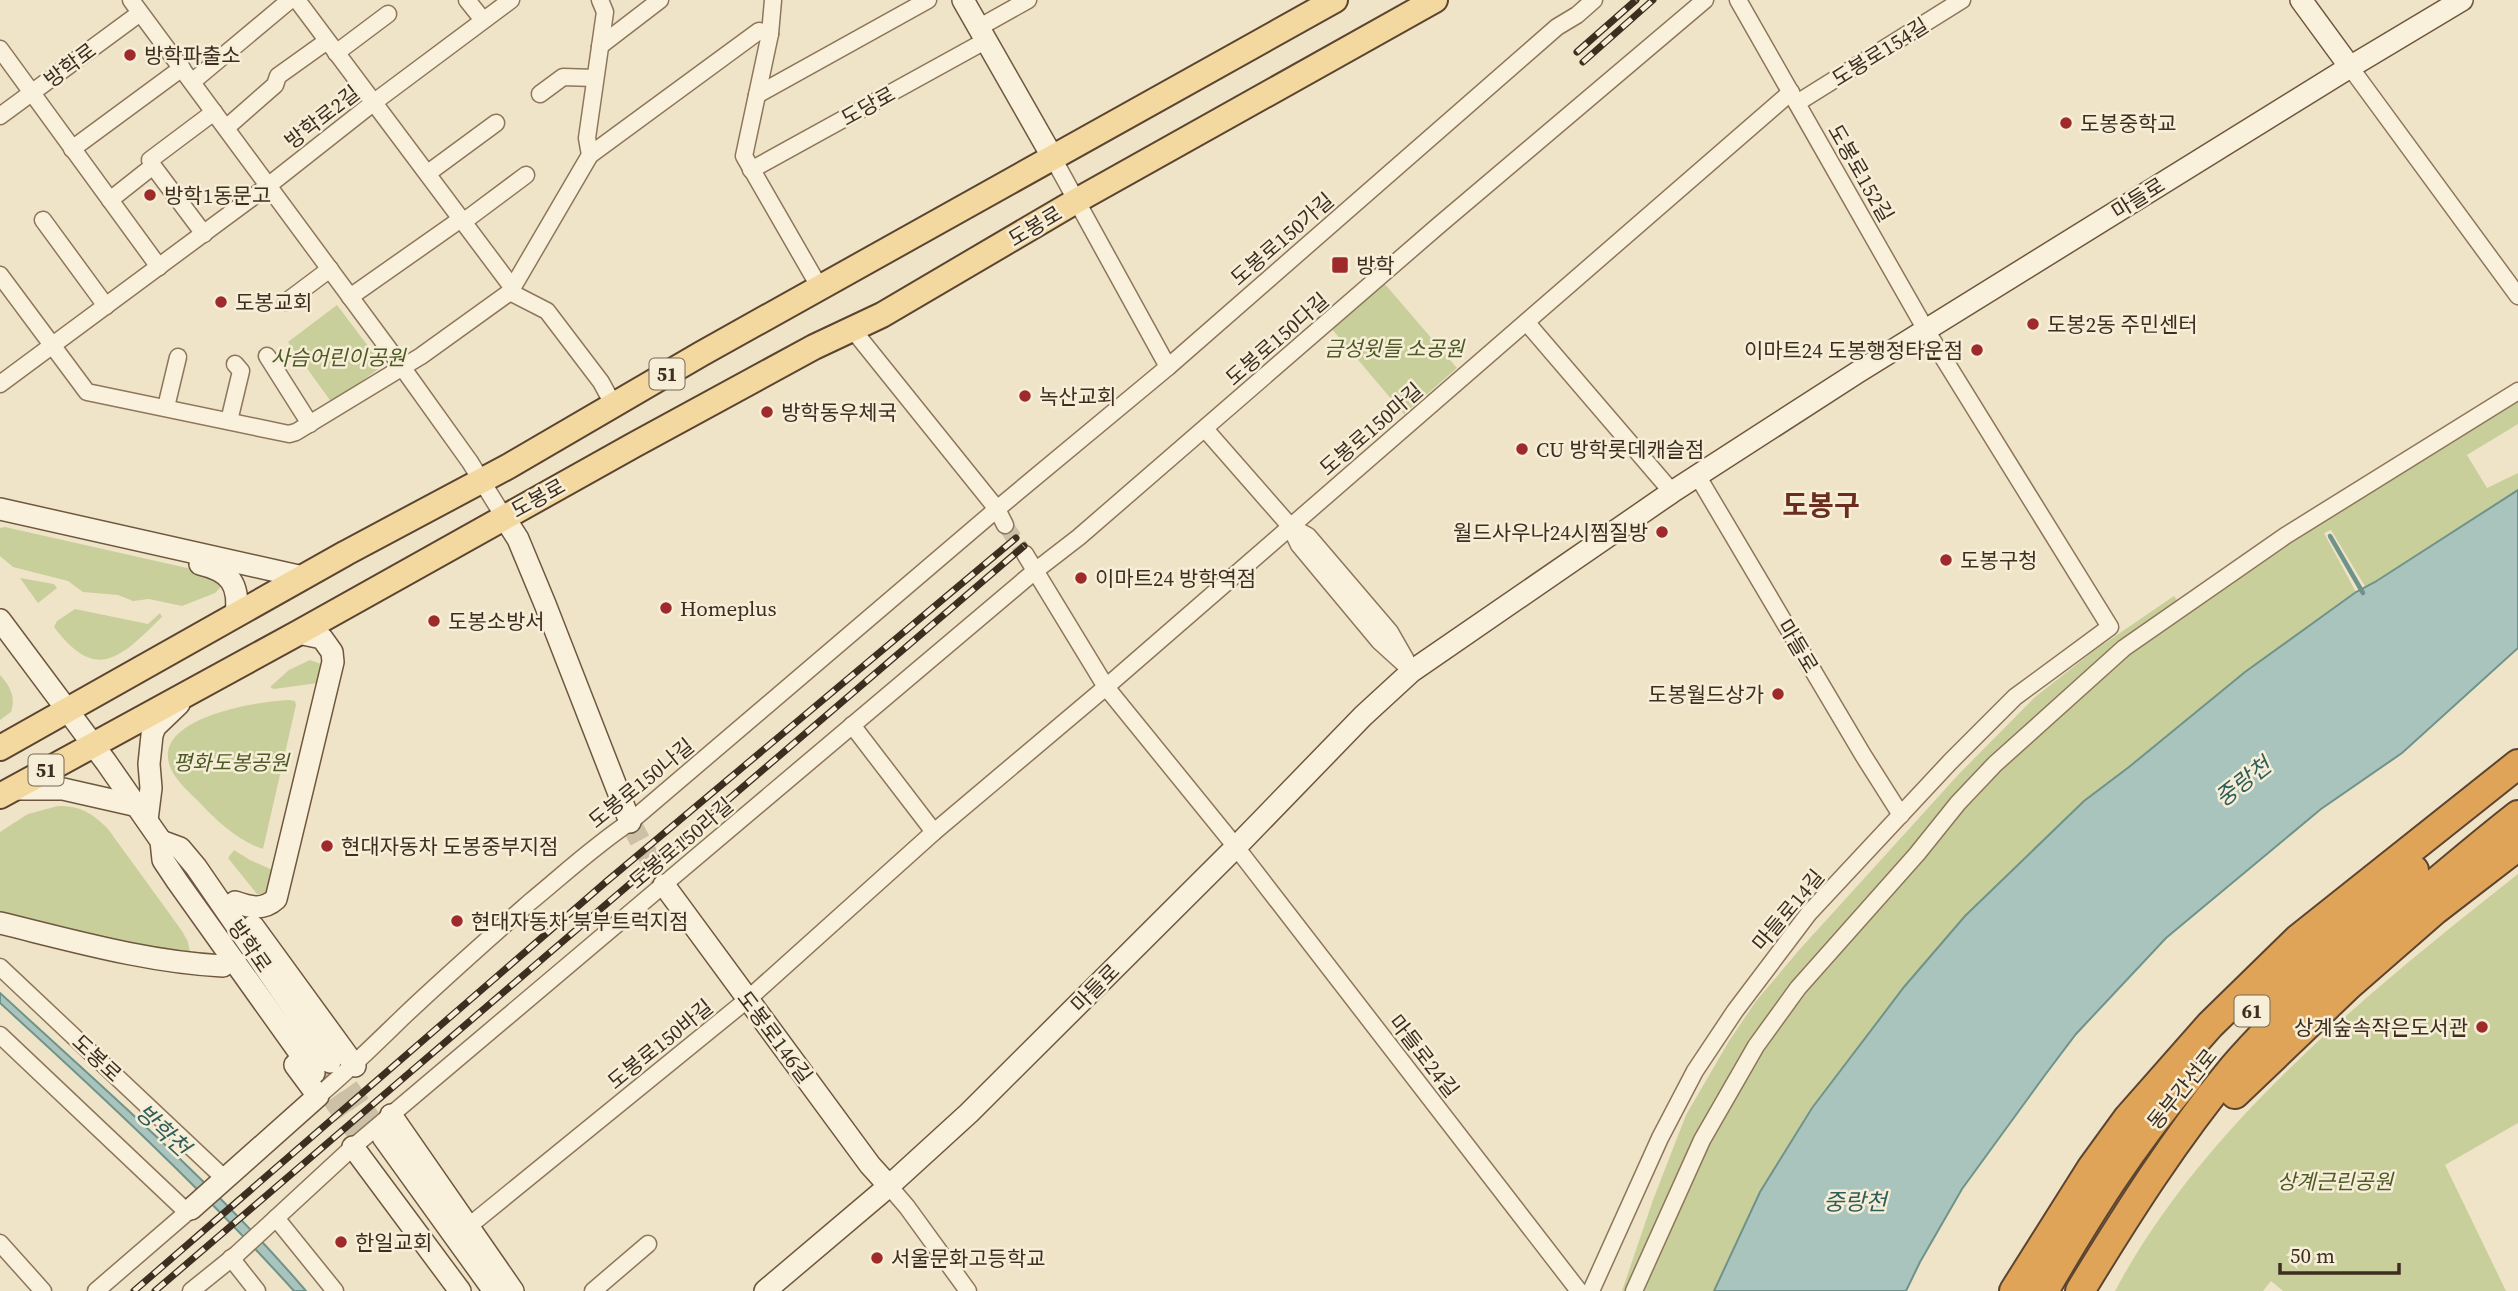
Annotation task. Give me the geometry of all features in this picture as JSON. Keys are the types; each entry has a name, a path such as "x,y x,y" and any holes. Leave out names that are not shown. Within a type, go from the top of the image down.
{"highway":[{"path":"2014,1291 2091,1169 2129,1118 2210,1026 2298,939 2518,764"},
{"name":"동부간선로","path":"2044,1291 2105,1191 2165,1106 2215,1048 2276,987 2518,783"},
{"name":"동부간선로","path":"2080,1291 2143,1189 2234,1067 2293,1005 2469,853 2518,815"},
{"path":"2097,1291 2188,1147 2245,1082 2426,918 2518,846"}],"main road":[{"path":"962,0 1053,158"},
{"name":"도봉로","path":"0,748 1335,0"},
{"name":"도봉로","path":"7,792 814,347 853,330 1434,0"},
{"path":"2301,0 2350,67"},
{"name":"마들로","path":"765,1291 889,1186 969,1113 1236,847 1363,716 1412,670 1697,475 1926,330 2462,0"},
{"path":"0,509 303,577"},
{"path":"505,517 545,604 630,822"},
{"path":"0,520 212,567 224,573 235,588 236,615"},
{"name":"방학로","path":"0,620 161,841 163,860 177,881 322,1068 196,867 180,848 161,841"},
{"path":"235,902 248,907 262,907 276,899 333,662 332,652 322,638 298,633"},
{"path":"7,792 63,789 142,813 151,788 149,764 155,727 192,692"},
{"path":"196,867 215,876 355,1066"},
{"path":"177,881 177,904 318,1096 189,1210"},
{"name":"도봉로146길","path":"664,885 870,1165 889,1186"},
{"path":"0,923 122,953 196,965 223,966"},
{"path":"391,1115 513,1291"},
{"path":"368,1144 460,1291"},
{"path":"368,1144 474,1291"},
{"path":"368,1144 494,1291"}],"street":[{"path":"467,0 482,20"},
{"name":"방학로2길","path":"0,384 204,234 511,0"},
{"path":"590,155 587,138 605,12 600,0"},
{"path":"600,47 660,0"},
{"path":"757,95 928,0"},
{"name":"도당로","path":"751,170 982,34 1028,0"},
{"name":"도봉로150가길","path":"997,509 1168,367 1557,27 1594,0"},
{"name":"도봉로150다길","path":"1035,571 1079,537 1438,226 1705,0"},
{"name":"도봉로152길","path":"1738,0 1926,330"},
{"name":"도봉로154길","path":"1794,98 1962,0"},
{"path":"775,1 744,156 820,288"},
{"path":"192,82 301,2 511,290 547,311 614,404"},
{"path":"136,6 402,367 505,517"},
{"name":"방학로","path":"0,116 32,93 136,6"},
{"path":"226,128 275,85 278,76 388,14"},
{"path":"0,275 87,392 289,434 310,424 402,367 511,290 590,155 758,31 770,34"},
{"path":"0,49 159,267"},
{"path":"2350,67 2518,296"},
{"path":"72,149 182,68"},
{"path":"540,94 563,77 595,78"},
{"name":"도봉로150마길","path":"1106,687 1527,323 1794,98"},
{"path":"204,234 149,160 214,112"},
{"path":"428,173 496,122"},
{"name":"도봉로","path":"1053,158 1168,367"},
{"path":"110,200 153,166"},
{"path":"351,297 526,174"},
{"path":"43,220 106,306"},
{"path":"286,302 330,269"},
{"path":"1527,323 1672,492"},
{"path":"853,330 997,509 1005,525"},
{"name":"마들로14길","path":"1591,1291 1660,1138 1695,1071 1735,1011 1809,913 2015,697 2110,627 1926,330"},
{"path":"267,356 310,424"},
{"path":"166,407 178,357"},
{"path":"229,421 241,371 235,364"},
{"path":"1634,1291 1702,1140 1756,1046 1798,988 1995,764 2124,648 2285,536 2518,391"},
{"path":"1205,429 1290,526 1298,545 1378,641 1412,670"},
{"name":"마들로","path":"1697,475 1901,815"},
{"name":"도봉로150나길","path":"318,1096 355,1066 402,1018 493,934 605,839 630,822 997,509"},
{"name":"마들로24길","path":"1025,554 1106,687 1236,847 1579,1291"},
{"name":"도봉로150라길","path":"191,1291 368,1144 391,1115 1035,571"},
{"name":"도봉로150바길","path":"469,1226 747,999 934,832 1106,687"},
{"path":"852,725 934,832"},
{"name":"도봉로","path":"0,967 221,1181"},
{"path":"0,1035 189,1210 96,1291"},
{"path":"889,1186 968,1291"},
{"path":"276,1218 334,1291"},
{"path":"0,1243 43,1291"},
{"path":"593,1291 648,1244"},
{"path":"234,1256 257,1291"}],"green space":[{"name":"금성윗들 소공원","path":"1384,283 1457,368 1404,414 1331,328"},
{"name":"사슴어린이공원","path":"337,305 381,367 332,403 288,342"},
{"path":"2518,400 2518,424 2467,455 2487,488 2518,473 2518,490 2366,588 2331,530 2324,533 2356,592 2245,672 2084,801 1965,916 1904,987 1811,1108 1760,1192 1714,1291 1622,1291 1686,1115 1756,1001 1958,775 2035,697 2095,650 2174,596 2184,610"},
{"path":"0,528 205,572 219,581 221,587 215,593 182,606 149,599 133,601 118,595 83,592 68,581 13,567 0,556"},
{"path":"20,578 54,584 57,588 38,603"},
{"path":"75,609 148,624 160,613 162,617 121,653 96,659 83,655 69,645 54,627 57,621"},
{"path":"310,660 321,664 318,683 274,689 270,687 289,670"},
{"path":"0,675 9,688 13,701 11,712 0,720"},
{"name":"평화도봉공원","path":"295,701 296,705 263,849 228,830 187,791 171,769 168,751 175,737 190,725 210,716 254,704"},
{"path":"58,806 73,807 86,812 108,829 182,931 190,952 186,955 0,916 0,832 28,814"},
{"path":"234,850 275,871 266,894 257,894 228,858"},
{"name":"상계근린공원","path":"2518,874 2518,1123 2445,1165 2506,1291 2283,1291 2271,1281 2263,1291 2115,1291 2152,1230 2195,1172 2243,1116 2349,1013"}],"water":[{"name":"중랑천","path":"2518,490 2518,648 2402,753 2321,809 2166,938 2076,1034 2045,1075 1962,1189 1906,1291 1714,1291 1760,1192 1812,1108 1904,987 1965,916 2084,801 2245,672 2356,592"},
{"path":"0,993 234,1212 306,1291 294,1291 150,1143 0,1003"}],"waterway":[{"path":"2330,536 2363,593"}],"tunnel":[{"path":"1005,525 1025,554"},
{"path":"630,822 664,885"},
{"path":"330,1062 383,1137"},
{"path":"314,1073 368,1148"}],"railway":[{"path":"1577,52 1636,0"},
{"path":"1583,62 1653,0"},
{"path":"134,1291 607,881 1016,538"},
{"path":"155,1291 1024,546"}],"place":[{"name":"방학파출소","path":"130,55"},
{"name":"도봉중학교","path":"2066,123"},
{"name":"방학1동문고","path":"150,195"},
{"name":"방학","path":"1340,265"},
{"name":"도봉교회","path":"221,302"},
{"name":"도봉2동 주민센터","path":"2033,324"},
{"name":"이마트24 도봉행정타운점","path":"1977,350"},
{"name":"녹산교회","path":"1025,396"},
{"name":"방학동우체국","path":"767,412"},
{"name":"CU 방학롯데캐슬점","path":"1522,449"},
{"name":"월드사우나24시찜질방","path":"1662,532"},
{"name":"도봉구청","path":"1946,560"},
{"name":"이마트24 방학역점","path":"1081,578"},
{"name":"Homeplus","path":"666,608"},
{"name":"도봉소방서","path":"434,621"},
{"name":"도봉월드상가","path":"1778,694"},
{"name":"현대자동차 도봉중부지점","path":"327,846"},
{"name":"현대자동차 북부트럭지점","path":"457,921"},
{"name":"상계숲속작은도서관","path":"2482,1027"},
{"name":"한일교회","path":"341,1242"},
{"name":"서울문화고등학교","path":"877,1258"}],"district":[{"name":"도봉구","path":"1821,505"}],"water label":[{"name":"방학천","path":"163,1130"}]}
